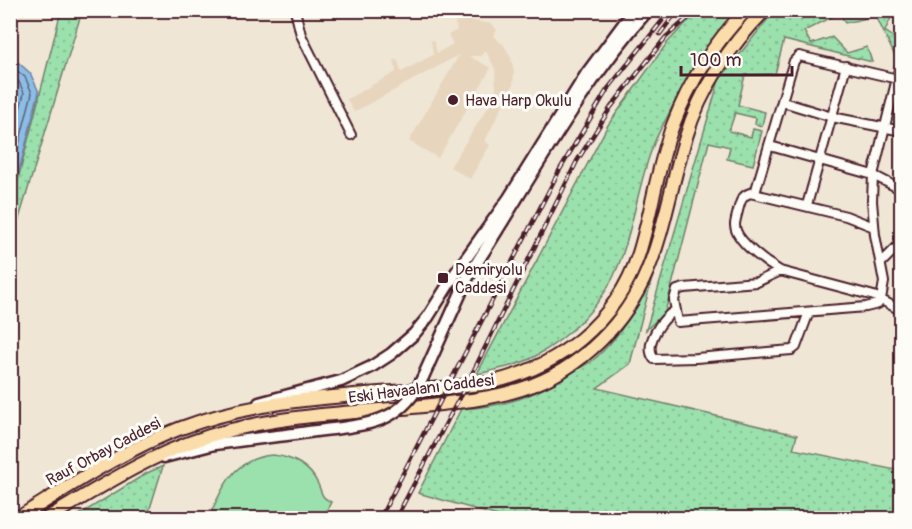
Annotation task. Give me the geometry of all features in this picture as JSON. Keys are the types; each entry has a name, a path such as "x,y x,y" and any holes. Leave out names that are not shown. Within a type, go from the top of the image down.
{"highway":[{"name":"Eski Havaalanı Caddesi","path":"242,411 295,402 488,383 513,377 551,361 588,333 604,316 626,282 639,252 664,150 683,100 722,38 746,10"},
{"name":"Eski Havaalanı Caddesi","path":"149,460 206,436 256,424 477,400 513,393 547,379 582,357 615,325 642,285 654,257 686,134 700,103 732,49 765,10"},
{"name":"Rauf Orbay Caddesi","path":"18,519 129,452 181,428 242,411"},
{"name":"Rauf Orbay Caddesi","path":"48,519 116,477 149,460"}],"main road":[{"path":"242,411 276,397 340,381 371,367 391,354 414,334 509,198 587,73 637,13"},
{"path":"149,460 215,444 362,426 385,419 405,405 418,388 468,277 564,122 637,13"}],"street":[{"path":"295,10 301,35 351,135"},
{"path":"755,193 792,67 799,56 898,79"},
{"path":"780,271 757,282 684,288 675,293 678,322 866,307 878,303 884,282 874,227 873,175 902,58"},
{"path":"807,205 846,66"},
{"path":"783,102 832,117 902,131"},
{"path":"770,146 873,175 902,190"},
{"path":"874,227 846,216 755,193 747,193 741,200 735,225 736,231 756,253 780,271 881,299 902,311"},
{"path":"882,263 902,242"},
{"path":"676,310 657,329 650,347 654,359 792,350 796,347 809,312"}],"shaded area":[{"name":"Hava Harp Okulu","path":"468,20 492,24 497,30 493,36 504,45 511,58 514,72 513,85 485,141 490,145 470,179 450,167 488,107 496,89 495,69 486,51 480,56 469,56 491,68 438,158 409,141 459,55 354,112 347,99 396,72 394,59 398,61 401,72 433,55 431,40 434,41 437,53 453,44 448,35 457,30 455,22"}],"green space":[{"path":"61,11 82,11 11,245 11,207"},
{"path":"704,11 737,11 700,59 656,137 643,175 624,250 613,279 595,306 560,340 521,363 477,374 608,125 667,43 686,23"},
{"path":"777,11 894,11 885,31 899,41 894,54 876,16 845,23 840,13 804,31 811,44 832,37 847,53 867,47 872,62 784,40 775,74 745,75 738,105 765,112 762,126 755,124 756,118 735,113 729,131 751,137 753,129 762,131 753,165 727,159 730,147 709,142 665,312 646,330 719,80 772,14"},
{"path":"653,274 630,364 597,388 797,435 793,449 901,471 901,518 505,518 418,493 461,409 501,404 524,397 593,360 620,331 635,309"},
{"path":"273,455 300,463 315,478 323,497 331,502 323,518 208,518 225,485 239,468 259,457"},
{"path":"163,466 147,518 74,518 147,473"}],"water":[{"path":"11,56 30,73 39,92 11,203"}],"railway":[{"path":"660,34 678,10"},
{"path":"396,518 474,370 577,161 611,107 666,37 697,10"},
{"path":"380,518 559,171 607,90 662,21"}],"place":[{"name":"Hava Harp Okulu","path":"453,100"},
{"name":"Demiryolu Caddesi","path":"443,278"}]}
